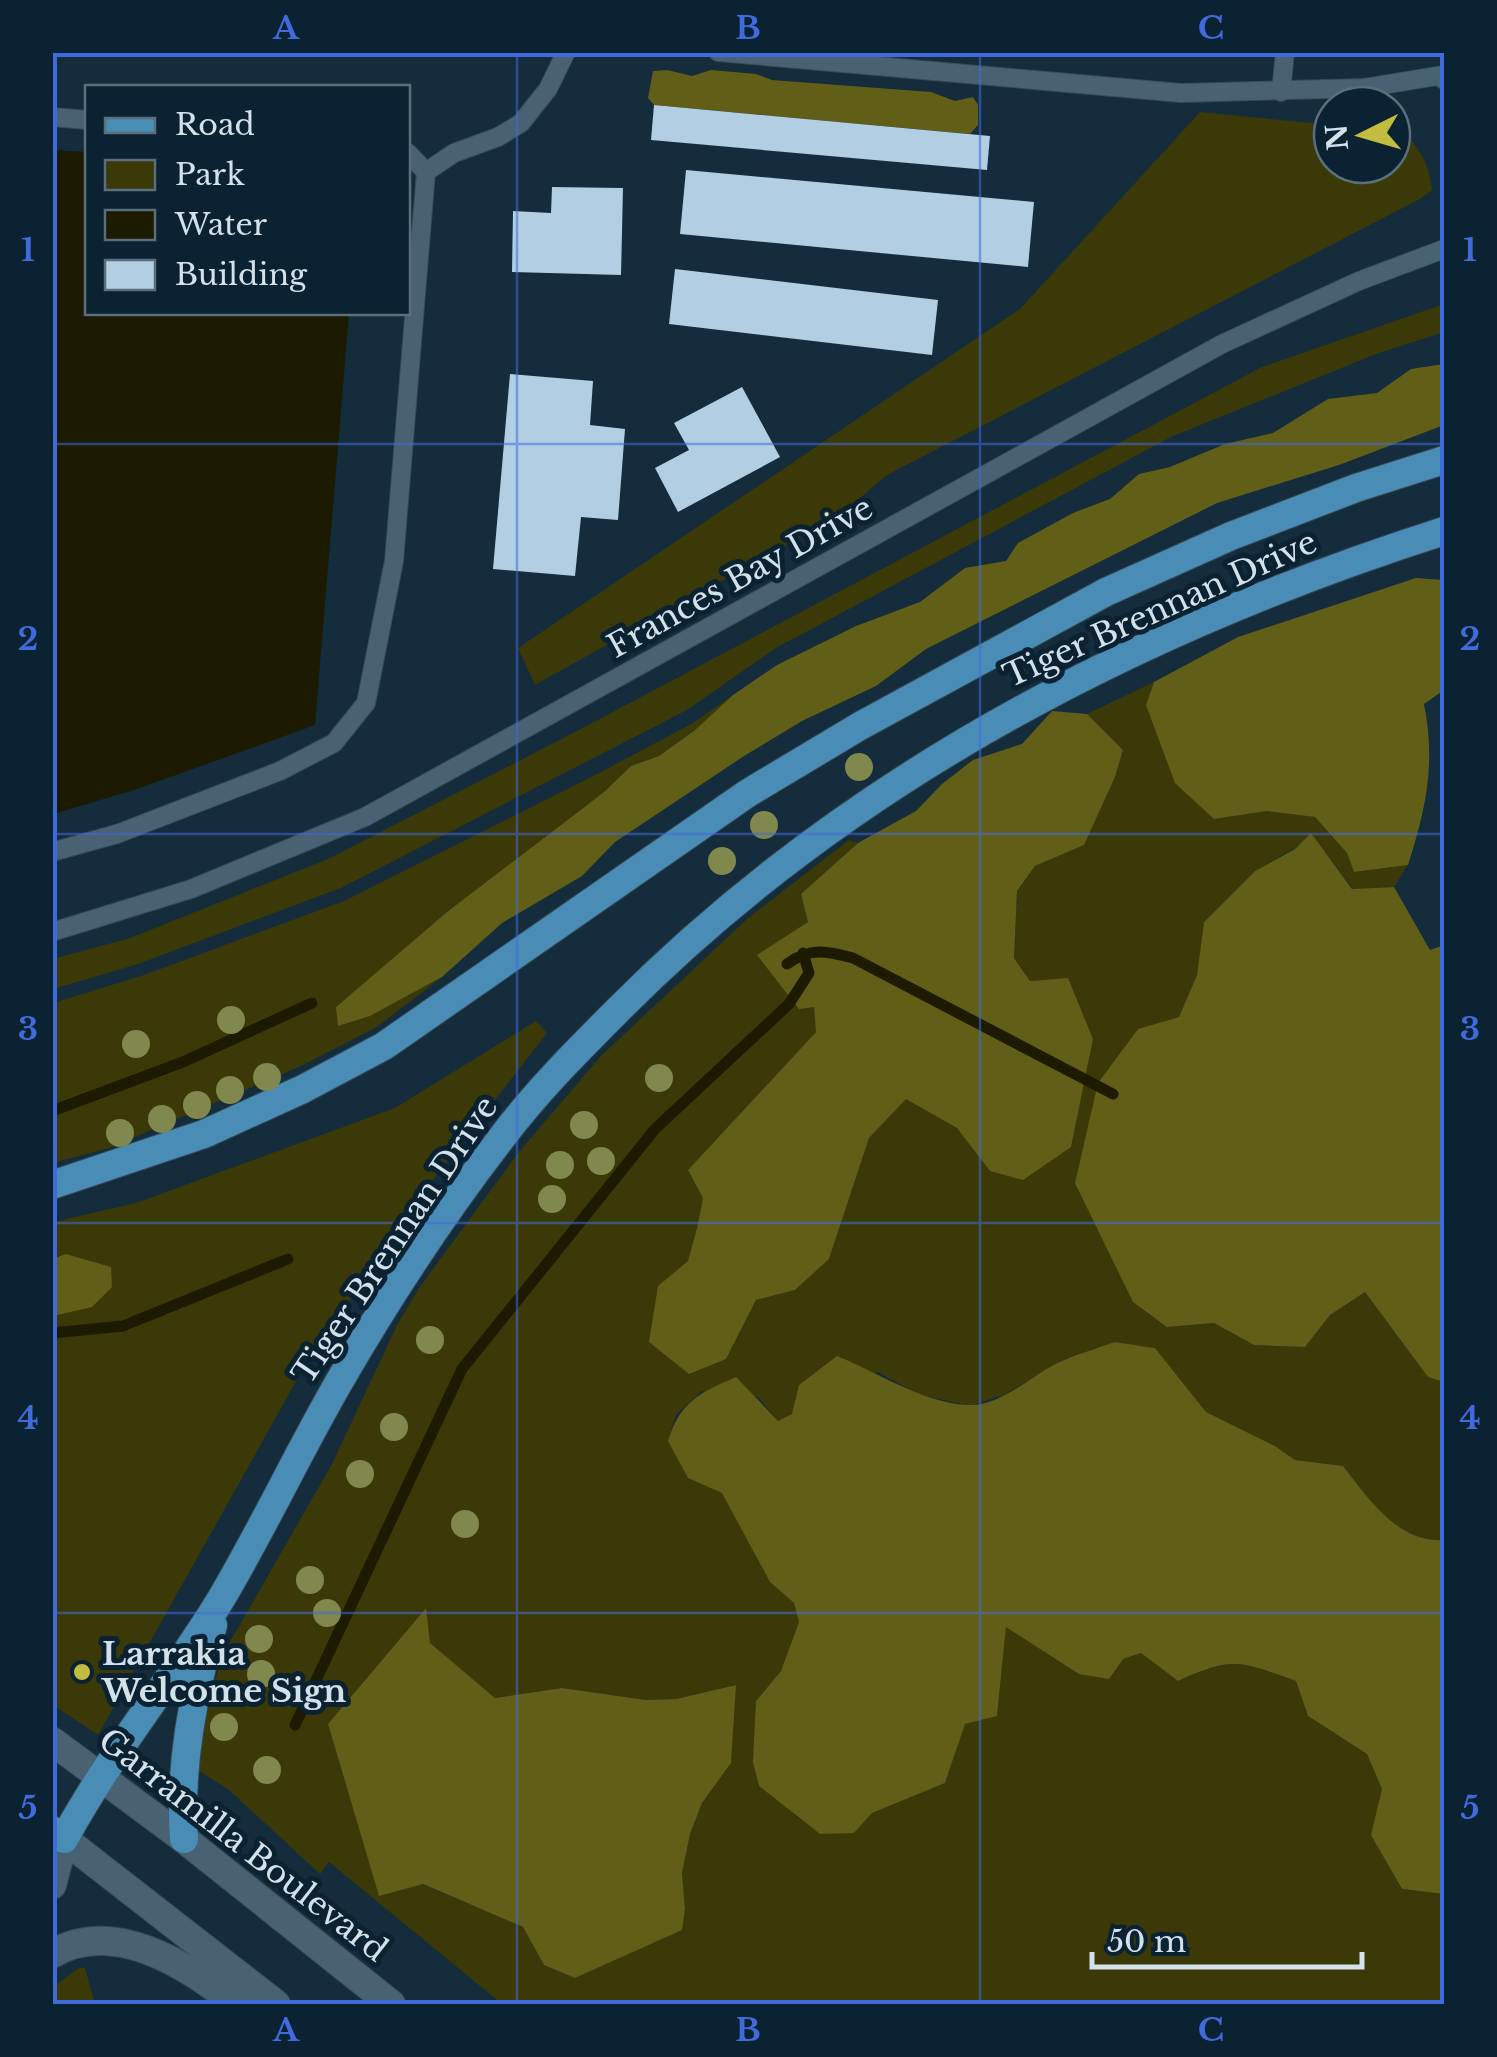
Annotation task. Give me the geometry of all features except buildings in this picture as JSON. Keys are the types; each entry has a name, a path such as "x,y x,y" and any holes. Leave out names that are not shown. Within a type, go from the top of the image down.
{"main road":[{"name":"Tiger Brennan Drive","path":"52,1185 204,1134 384,1046 748,793 876,717 1106,592 1231,536 1356,488 1444,460"},
{"name":"Tiger Brennan Drive","path":"58,1834 220,1599 342,1377 403,1280 524,1108 614,1013 735,900 804,846 1014,712 1204,620 1353,560 1444,531"},
{"path":"184,1839 186,1746 220,1599"}],"street":[{"name":"Garramilla Boulevard","path":"62,1749 184,1839 391,2004"},
{"path":"52,1777 62,1749"},
{"path":"52,1886 58,1834"},
{"path":"58,1834 276,2004"},
{"path":"52,1954 96,1940 131,1945 190,1970 236,2004"}],"lane":[{"path":"426,172 454,153 521,124 548,90 566,52"},
{"path":"718,52 1181,93 1364,88 1444,77"},
{"path":"1281,92 1285,52"},
{"path":"52,117 85,120"},
{"path":"52,852 118,834 280,770 334,744 366,703 394,561 426,172 410,155"},
{"name":"Frances Bay Drive","path":"52,932 191,889 366,817 1222,344 1359,281 1444,248"}],"green space":[{"path":"1200,112 1312,123 1312,185 1412,185 1412,141 1429,173 1432,190 1420,199 887,475 840,515 535,685 518,648 1020,309"},
{"path":"1444,304 1444,332 1376,354 1171,437 776,648 687,710 341,888 138,964 53,989 53,959 130,938 328,859 1262,367"},
{"path":"1154,682 1146,705 1214,819 1267,811 1315,817 1347,853 1354,872 1408,865 1394,887 1353,889 1311,834 1255,871 1204,922 1197,975 1179,1017 1138,1029 1075,1183 1167,1327 1214,1323 1254,1345 1305,1347 1330,1315 1365,1292 1428,1377 1444,1382 1444,1540 1428,1539 1399,1527 1374,1505 1343,1466 1295,1460 1206,1412 1155,1348 1116,1342 1061,1361 1006,1394 970,1406 917,1394 878,1372 778,1421 758,1397 702,1391 676,1415 668,1441 688,1478 722,1492 770,1582 794,1603 799,1622 781,1671 756,1701 795,1815 820,1833 854,1833 872,1813 945,1783 965,1724 997,1716 1006,1626 1079,1674 1141,1653 1178,1681 1225,1665 1262,1669 1296,1681 1308,1716 1367,1754 1382,1789 1372,1836 1402,1889 1444,1894 1444,2004 502,2004 329,1862 320,1874 229,1790 196,1769 206,1711 223,1654 332,1464 397,1325 419,1288 518,1153 601,1056 748,918 849,840 858,843 801,894 808,922 816,1032 688,1170 703,1198 697,1228 688,1261 658,1287 726,1359 756,1300 795,1290 829,1259 869,1138 906,1098 957,1128 991,1171 1071,1147 1080,1100 1030,981 1014,958 1017,891 1035,866 1084,845 1115,777 1123,750 1087,714","holes":["425,1609 429,1643 495,1698 563,1688 646,1700 676,1699 735,1685 731,1763 702,1803 690,1834 682,1873 685,1909 681,1930 575,1978 544,1965 523,1927 422,1884 379,1895 328,1724"]},
{"path":"733,695 659,756 631,766 604,792 447,912 336,1007 370,1016 442,977 377,1027 301,1066 109,1148 53,1163 53,1003 144,975 344,901 601,772 693,723"},
{"path":"536,1021 547,1033 428,1186 303,1369 98,1735 53,1705 53,1222 136,1203 395,1108"},
{"path":"79,1968 85,1968 95,2004 53,2004 53,1987"}],"shaded area":[{"path":"711,70 756,74 772,80 931,92 955,101 973,97 978,105 978,125 970,134 654,105 648,98 653,71 692,76"},
{"path":"1444,364 1444,425 1339,465 1217,503 926,649 876,686 802,721 615,842 582,876 502,923 442,977 370,1016 338,1026 336,1007 447,912 604,792 631,766 659,756 733,695 777,665 856,626 920,602 965,568 1006,561 1018,543 1073,513 1110,499 1139,474 1170,467 1225,444 1273,433 1328,399 1377,393 1411,369"},
{"path":"1416,578 1444,580 1444,690 1424,704 1429,766 1420,825 1408,865 1354,872 1347,853 1315,817 1267,811 1214,819 1175,783 1146,705 1154,682 1238,637"},
{"path":"1052,711 1087,714 1123,750 1084,845 1035,866 1017,891 1014,958 1030,981 1068,978 1093,1039 1071,1147 1023,1180 990,1171 957,1128 906,1099 869,1138 829,1259 795,1290 756,1300 726,1359 689,1374 649,1342 658,1286 688,1261 697,1228 703,1198 688,1170 816,1032 814,1007 799,1009 757,955 808,922 801,894 858,843 916,811 973,760 1022,744"},
{"path":"1311,833 1352,889 1394,887 1430,950 1444,945 1444,1382 1428,1377 1365,1292 1330,1315 1305,1347 1254,1345 1214,1323 1167,1327 1133,1302 1075,1183 1098,1083 1138,1029 1179,1017 1197,975 1204,922 1255,871 1295,849"},
{"path":"66,1254 111,1267 112,1287 92,1307 53,1316 53,1259"},
{"path":"1115,1342 1155,1348 1206,1412 1295,1460 1343,1466 1374,1505 1399,1527 1428,1539 1444,1540 1444,1894 1402,1889 1371,1835 1382,1789 1367,1754 1308,1716 1296,1681 1237,1664 1212,1668 1178,1681 1141,1653 1123,1659 1109,1679 1079,1674 1006,1627 997,1716 965,1724 945,1783 872,1813 854,1833 820,1834 759,1786 753,1762 756,1701 781,1671 799,1622 794,1603 770,1582 722,1493 688,1478 668,1441 685,1408 701,1394 736,1377 778,1421 792,1414 799,1385 837,1356 933,1398 980,1404 1005,1395 1064,1360"},
{"path":"426,1608 430,1643 495,1698 562,1688 646,1700 676,1699 736,1685 731,1763 702,1803 690,1834 682,1873 682,1930 575,1978 544,1965 523,1927 423,1884 379,1896 328,1724"}],"water":[{"path":"53,150 85,152 85,315 349,315 315,725 137,789 53,814"}],"waterway":[{"path":"787,964 819,952 853,958 1113,1094"},
{"path":"295,1725 462,1369 655,1129 789,1004 809,973 803,953"},
{"path":"52,1111 183,1062 312,1003"},
{"path":"52,1333 123,1326 288,1259"}],"place":[{"name":"Larrakia Welcome Sign","path":"82,1672"}]}
